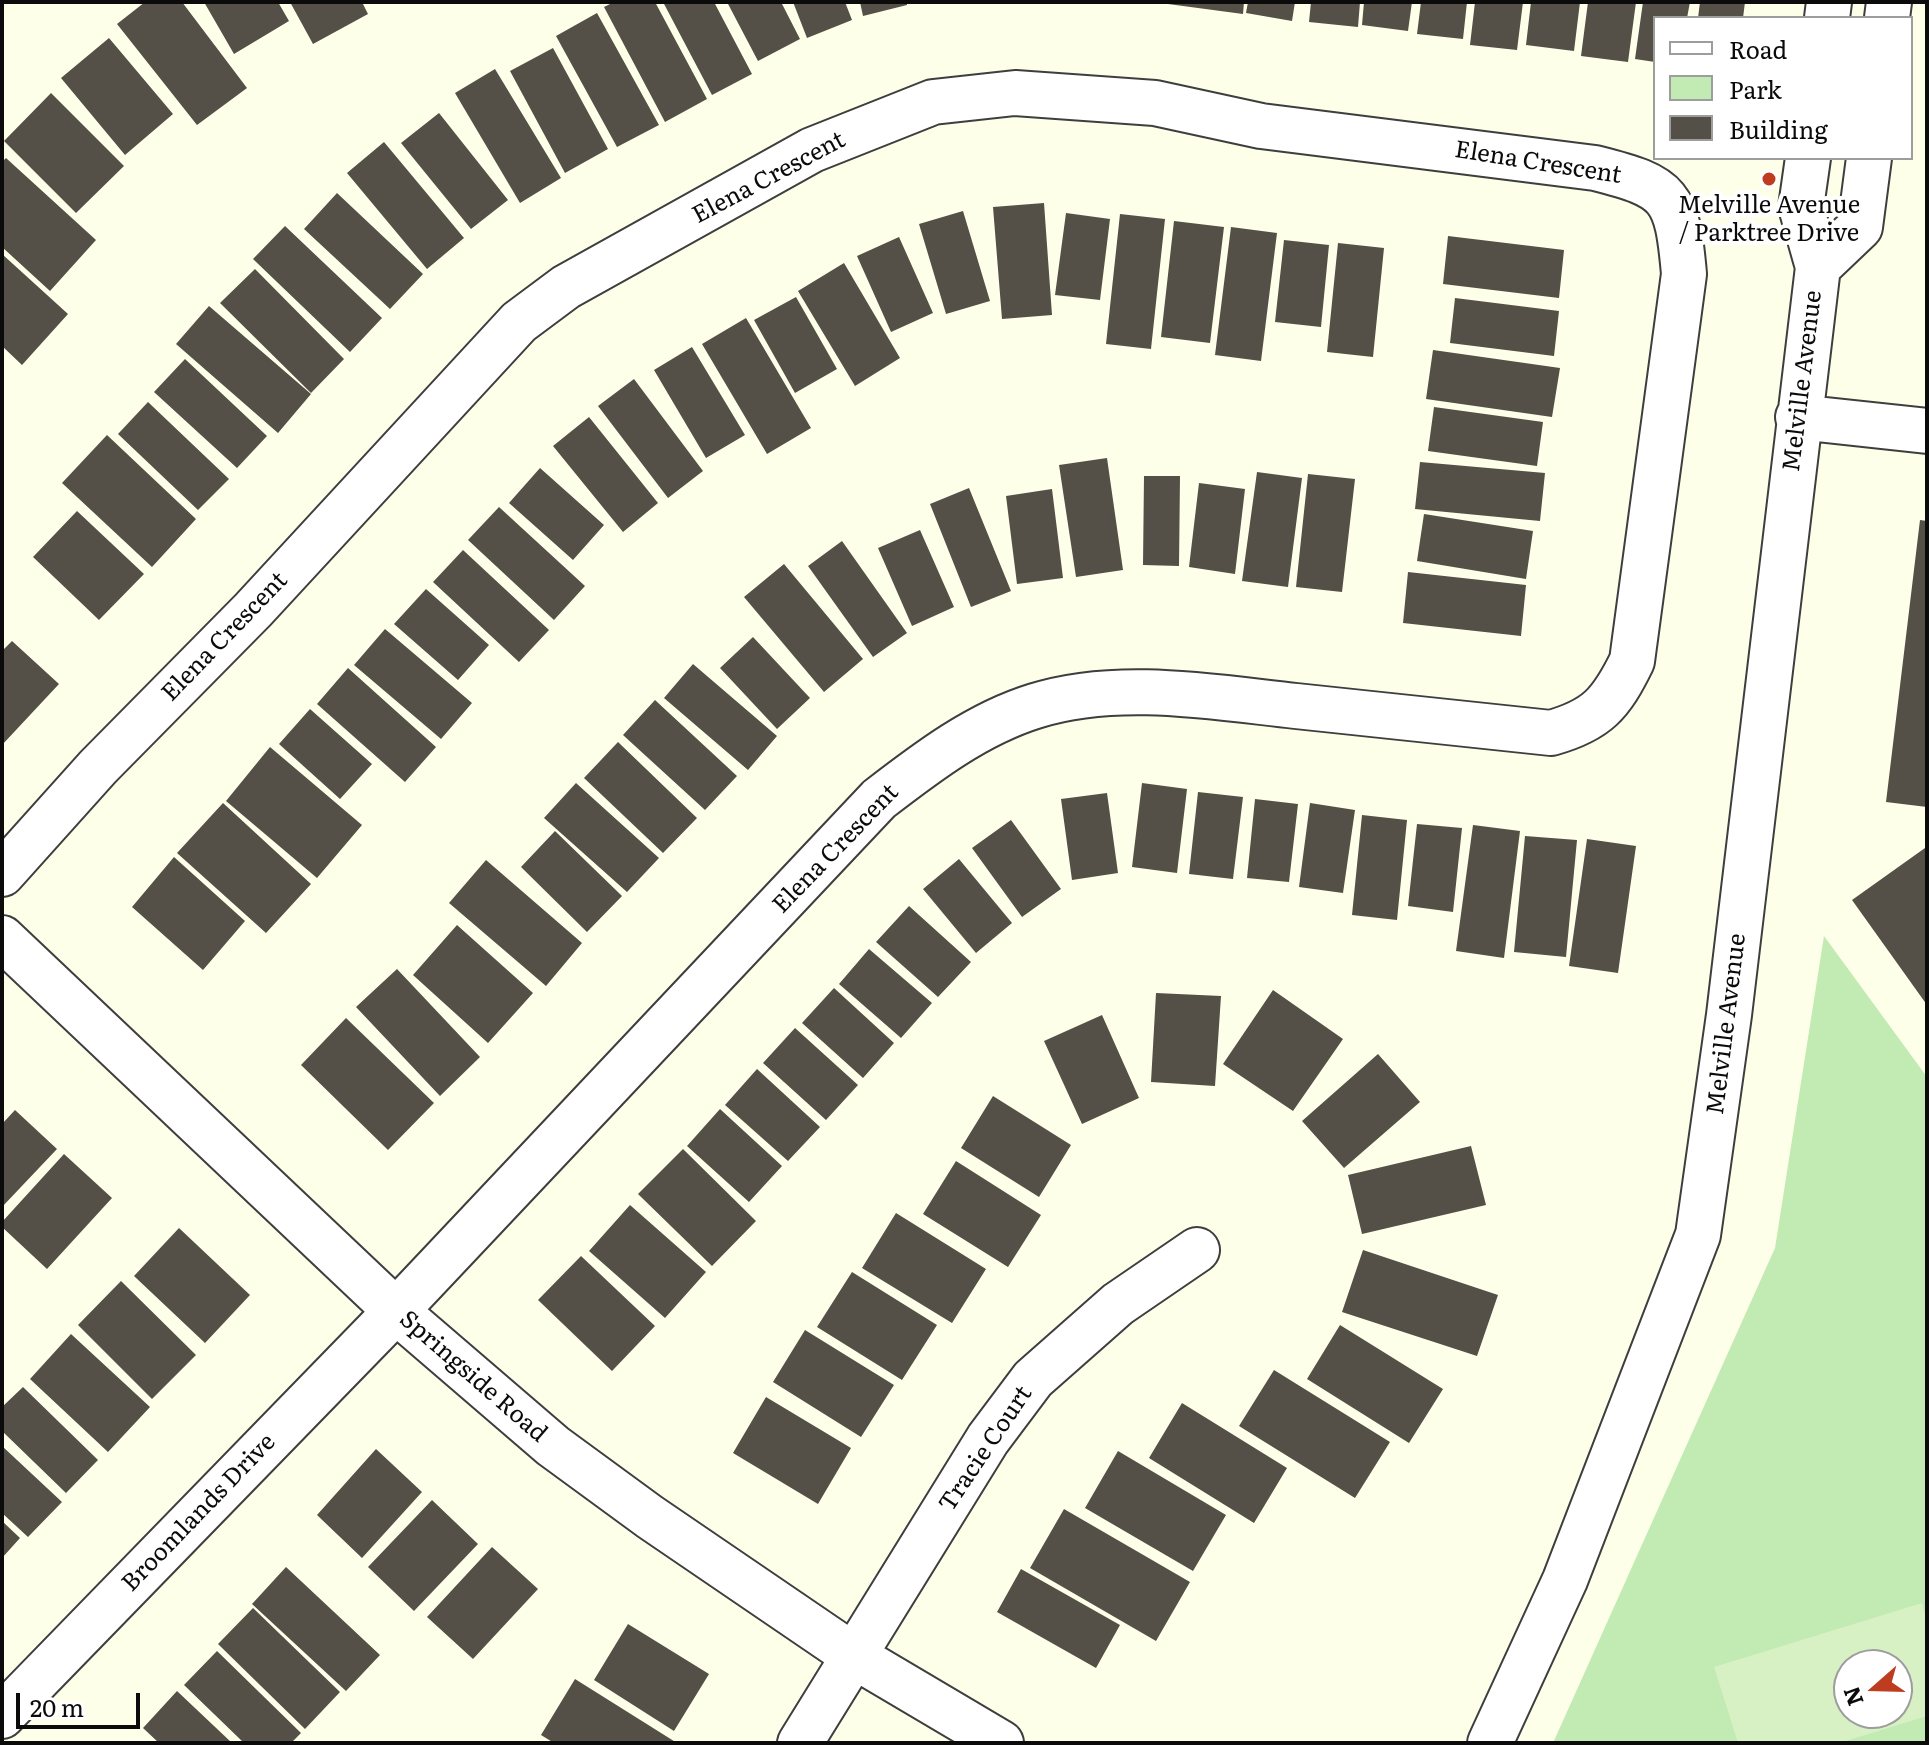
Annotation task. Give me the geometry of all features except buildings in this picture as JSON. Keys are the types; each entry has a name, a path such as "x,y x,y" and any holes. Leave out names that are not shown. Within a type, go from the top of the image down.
{"street":[{"name":"Elena Crescent","path":"2,874 519,322 566,287 812,150 933,102 1015,93 1155,103 1261,126 1595,168 1638,179 1661,191 1675,212 1684,274 1632,661 1614,698 1582,724 1551,733 1192,695 1102,694 1037,705 987,725 930,760 879,799 396,1311"},
{"name":"Melville Avenue","path":"1490,1743 1565,1580 1698,1235 1729,1015 1818,267 1801,207 1808,160"},
{"name":"Melville Avenue","path":"1818,267 1860,227 1869,160"},
{"path":"1798,417 1927,431"},
{"name":"Springside Road","path":"2,938 396,1311 553,1446 650,1517 854,1656 1001,1743"},
{"name":"Tracie Court","path":"800,1743 988,1439 1033,1379 1118,1304 1197,1250"},
{"name":"Broomlands Drive","path":"2,1716 396,1311"}],"green space":[{"path":"1824,936 1927,1077 1927,1743 1553,1743 1775,1248"},
{"path":"1922,1603 1927,1621 1927,1716 1913,1720 1913,1649 1833,1649 1833,1729 1885,1729 1839,1743 1738,1743 1714,1667"}],"place":[{"name":"Melville Avenue / Parktree Drive","path":"1769,179"}]}
